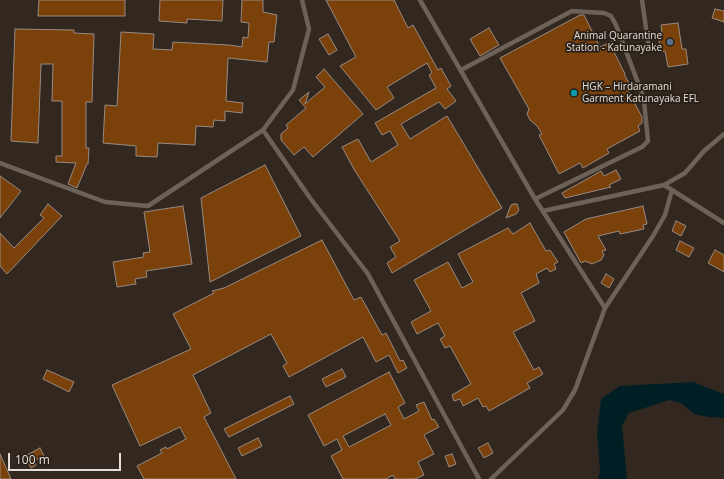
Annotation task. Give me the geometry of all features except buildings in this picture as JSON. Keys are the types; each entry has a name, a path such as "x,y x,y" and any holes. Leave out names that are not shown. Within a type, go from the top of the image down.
{"lane":[{"path":"0,163 105,202 148,206 263,130 293,90 309,29 302,0"},
{"path":"420,0 535,199 605,308"},
{"path":"642,0 648,42"},
{"path":"461,70 572,11 604,13 611,16 644,101 648,141 642,147 535,199"},
{"path":"263,130 310,198 368,274 479,479"},
{"path":"543,211 664,186 685,173 704,151 724,134"},
{"path":"664,186 724,223"},
{"path":"491,479 563,410 575,390 605,308 653,236 665,215 672,190"}],"water":[{"path":"693,382 724,394 724,418 694,414 681,403 669,400 629,413 622,426 627,479 598,479 600,472 597,432 601,399 620,386"}],"place":[{"name":"Animal Quarantine Station - Katunayake","path":"670,42"},
{"name":"HGK – Hirdaramani Garment Katunayaka EFL","path":"574,93"}]}
